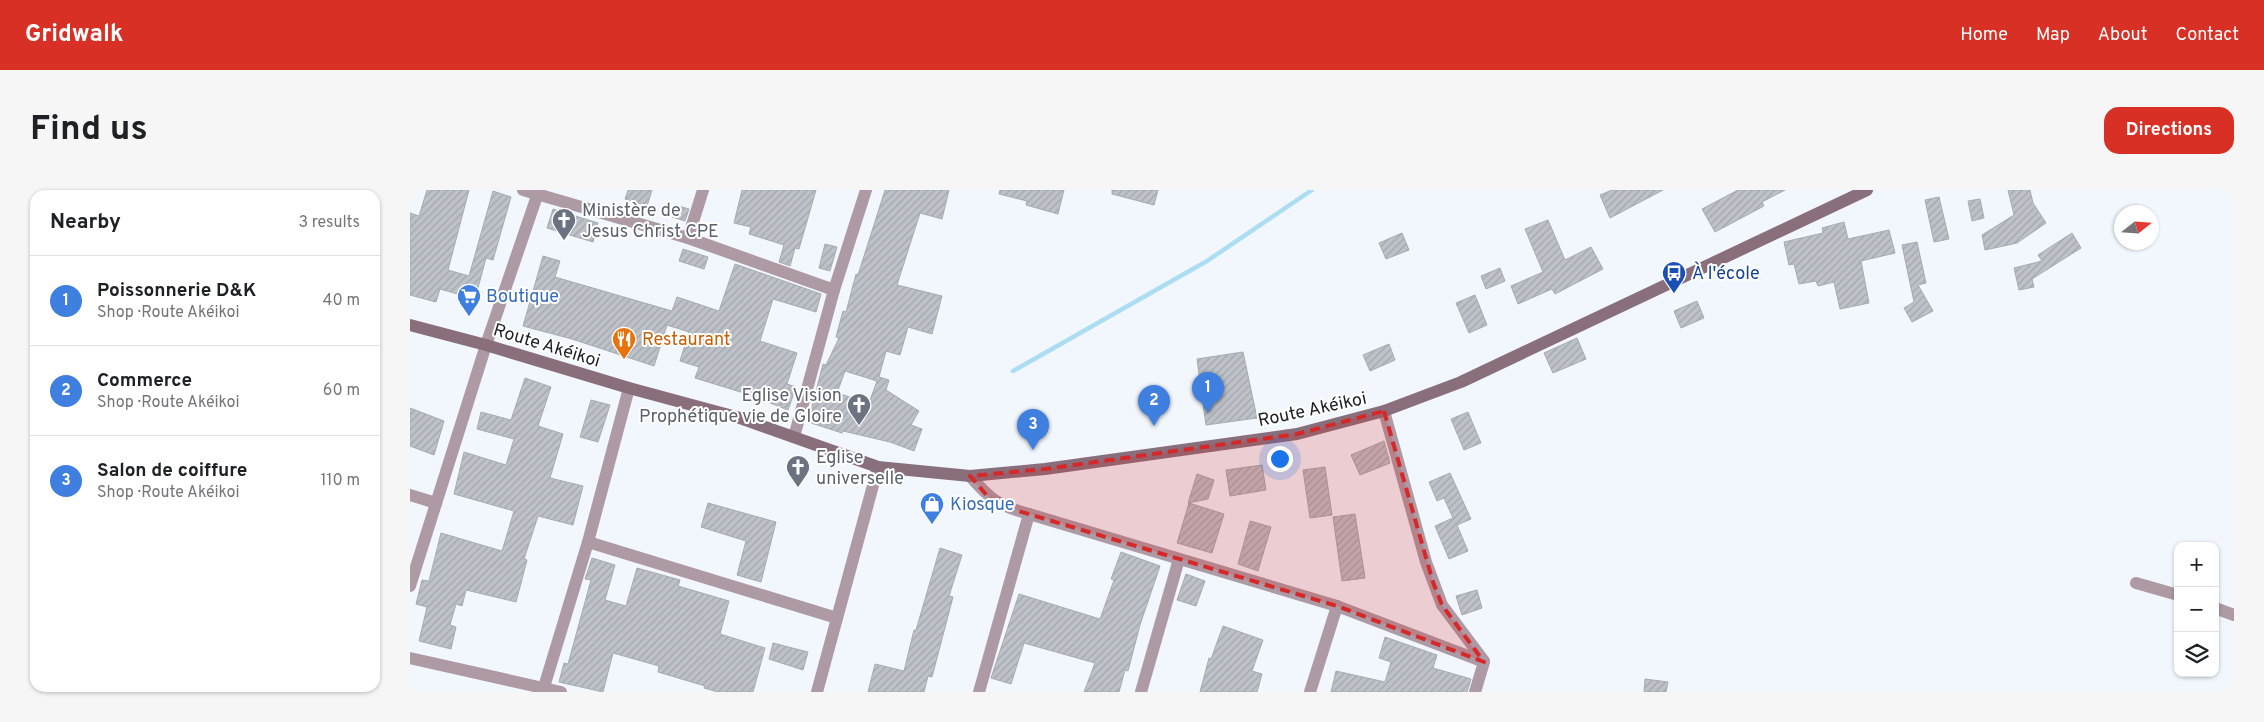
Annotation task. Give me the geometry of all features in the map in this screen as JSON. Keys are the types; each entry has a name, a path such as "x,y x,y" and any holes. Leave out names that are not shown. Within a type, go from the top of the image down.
{"street":[{"path":"523,190 538,192 688,238 834,290"},
{"path":"688,238 703,190"},
{"path":"794,437 834,290 866,190"},
{"name":"Route Akéikoi","path":"410,325 486,344 629,388 740,418 878,467 970,476 1044,469 1297,434 1384,411 1461,382 1867,190"},
{"path":"410,586 486,344 538,192"},
{"path":"544,687 588,542 629,388"},
{"path":"1384,411 1426,562 1442,605 1484,662"},
{"path":"817,692 878,467"},
{"path":"970,476 990,499 1005,507 1337,606 1484,662"},
{"path":"410,495 436,503"},
{"path":"979,692 1028,514"},
{"path":"588,542 837,618"},
{"path":"1141,692 1179,559"},
{"path":"2136,582 2174,594"},
{"path":"1310,692 1337,606"},
{"path":"2219,609 2234,614"},
{"path":"410,658 561,692"},
{"path":"1475,692 1484,662"}],"highlighted area":[{"path":"1384,411 1433,582 1442,605 1484,662 1337,606 1005,507 990,499 970,476 1045,469 1297,434"}],"building":[{"path":"427,190 469,190 448,270 469,276 493,191 511,197 493,260 486,258 475,299 440,289 436,302 410,295 410,213 419,216"},
{"path":"628,190 652,190 647,206 625,199"},
{"path":"742,190 816,190 799,249 795,248 790,266 779,262 784,245 749,234 751,227 734,223"},
{"path":"885,190 949,190 942,219 920,213 897,285 942,296 932,334 908,327 900,355 886,351 879,377 889,380 886,390 919,411 911,425 922,429 914,451 890,442 843,431 842,433 808,422 823,364 826,365 839,338 836,337 843,311 846,312 856,274 858,275","holes":["845,371 877,381 869,403 837,393"]},
{"path":"1000,190 1064,190 1058,214 1026,205 1027,201 999,194"},
{"path":"1112,190 1158,190 1154,205 1112,194"},
{"path":"1612,190 1663,190 1610,218 1600,195"},
{"path":"1738,190 1785,190 1762,202 1764,206 1715,232 1702,209"},
{"path":"2008,190 2030,190 2033,203 2046,223 2017,243 1985,250 1982,235 2014,215"},
{"path":"1939,197 1949,239 1934,242 1925,200"},
{"path":"1980,199 1984,218 1972,221 1968,201"},
{"path":"675,205 689,209 685,221 672,217"},
{"path":"553,209 598,223 593,242 547,228"},
{"path":"1548,220 1565,260 1591,247 1603,269 1555,294 1552,289 1518,304 1511,286 1543,272 1525,229"},
{"path":"1844,222 1848,239 1889,230 1895,253 1861,261 1869,303 1840,309 1834,282 1818,286 1816,281 1799,284 1794,264 1789,265 1784,242 1823,233 1822,228"},
{"path":"1402,233 1409,250 1386,259 1379,243"},
{"path":"2072,233 2081,248 2032,279 2034,287 2019,290 2014,268 2042,261 2038,255"},
{"path":"1917,242 1926,283 1918,285 1933,311 1912,322 1904,308 1914,302 1902,245"},
{"path":"825,244 837,247 830,271 819,268"},
{"path":"683,249 708,257 704,269 679,261"},
{"path":"543,256 560,261 555,277 672,311 677,297 719,311 735,264 821,294 816,312 773,299 760,341 797,353 787,384 796,387 788,410 747,394 695,378 699,367 680,361 689,332 667,325 654,366 572,339 523,326"},
{"path":"1500,268 1505,281 1486,289 1481,276"},
{"path":"1475,295 1487,325 1469,333 1456,303"},
{"path":"1697,301 1704,318 1681,328 1674,311"},
{"path":"1577,338 1586,359 1553,373 1544,353"},
{"path":"1389,344 1395,360 1370,371 1363,355"},
{"path":"1243,352 1257,418 1206,425 1197,359"},
{"path":"525,378 551,387 538,426 563,434 550,478 583,486 573,525 538,516 524,559 527,560 516,602 466,590 462,606 456,604 450,625 456,627 451,649 419,641 427,607 416,604 422,580 429,581 441,533 502,551 514,511 454,494 464,452 506,465 514,439 477,429 481,412 511,420"},
{"path":"591,400 610,405 598,442 580,437"},
{"path":"410,408 444,421 434,455 410,446"},
{"path":"1468,412 1481,443 1464,450 1451,419"},
{"path":"1384,441 1390,463 1360,475 1351,455"},
{"path":"1262,465 1266,490 1230,496 1226,470"},
{"path":"1325,467 1332,515 1310,518 1303,470"},
{"path":"1450,473 1471,519 1457,525 1468,551 1449,559 1435,526 1453,518 1444,498 1437,501 1429,482"},
{"path":"1197,474 1214,480 1208,499 1188,503"},
{"path":"708,503 776,522 761,582 737,575 746,541 701,527"},
{"path":"1189,503 1224,514 1212,553 1177,543"},
{"path":"1355,514 1365,578 1342,581 1333,517"},
{"path":"1250,521 1271,527 1258,571 1238,564"},
{"path":"940,548 962,555 949,596 953,597 932,677 928,676 924,692 868,692 875,664 904,671 914,630 916,630"},
{"path":"1121,552 1160,566 1140,625 1128,671 1125,670 1119,692 1084,692 1095,663 1024,643 1011,684 991,678 1019,594 1100,619 1114,580 1111,579"},
{"path":"592,558 615,565 605,600 626,606 637,568 680,580 678,586 729,601 720,634 765,648 753,692 718,692 704,688 705,686 658,672 659,666 613,653 603,692 559,682 564,663 568,664 591,580 585,579"},
{"path":"1186,574 1205,581 1196,606 1177,600"},
{"path":"1477,590 1482,608 1462,615 1456,596"},
{"path":"1223,626 1263,640 1252,671 1262,674 1257,692 1200,692 1209,658 1211,659"},
{"path":"1385,637 1437,655 1433,668 1471,679 1467,692 1331,692 1336,671 1385,682 1391,662 1379,658"},
{"path":"773,643 808,652 803,670 769,659"},
{"path":"1645,679 1668,682 1666,692 1644,692"}],"waterway":[{"path":"1013,371 1207,261 1312,190"}],"place":[{"name":"Ministère de Jesus Christ CPE","path":"564,241"},
{"name":"À l'école","path":"1674,294"},
{"name":"Boutique","path":"469,317"},
{"name":"Restaurant","path":"624,360"},
{"name":"Poissonnerie D&K","path":"1208,413"},
{"name":"Eglise Vision Prophétique vie de Gloire","path":"859,426"},
{"name":"Commerce","path":"1154,426"},
{"name":"Salon de coiffure","path":"1033,450"},
{"name":"Eglise universelle","path":"798,488"},
{"name":"Kiosque","path":"932,525"}]}
